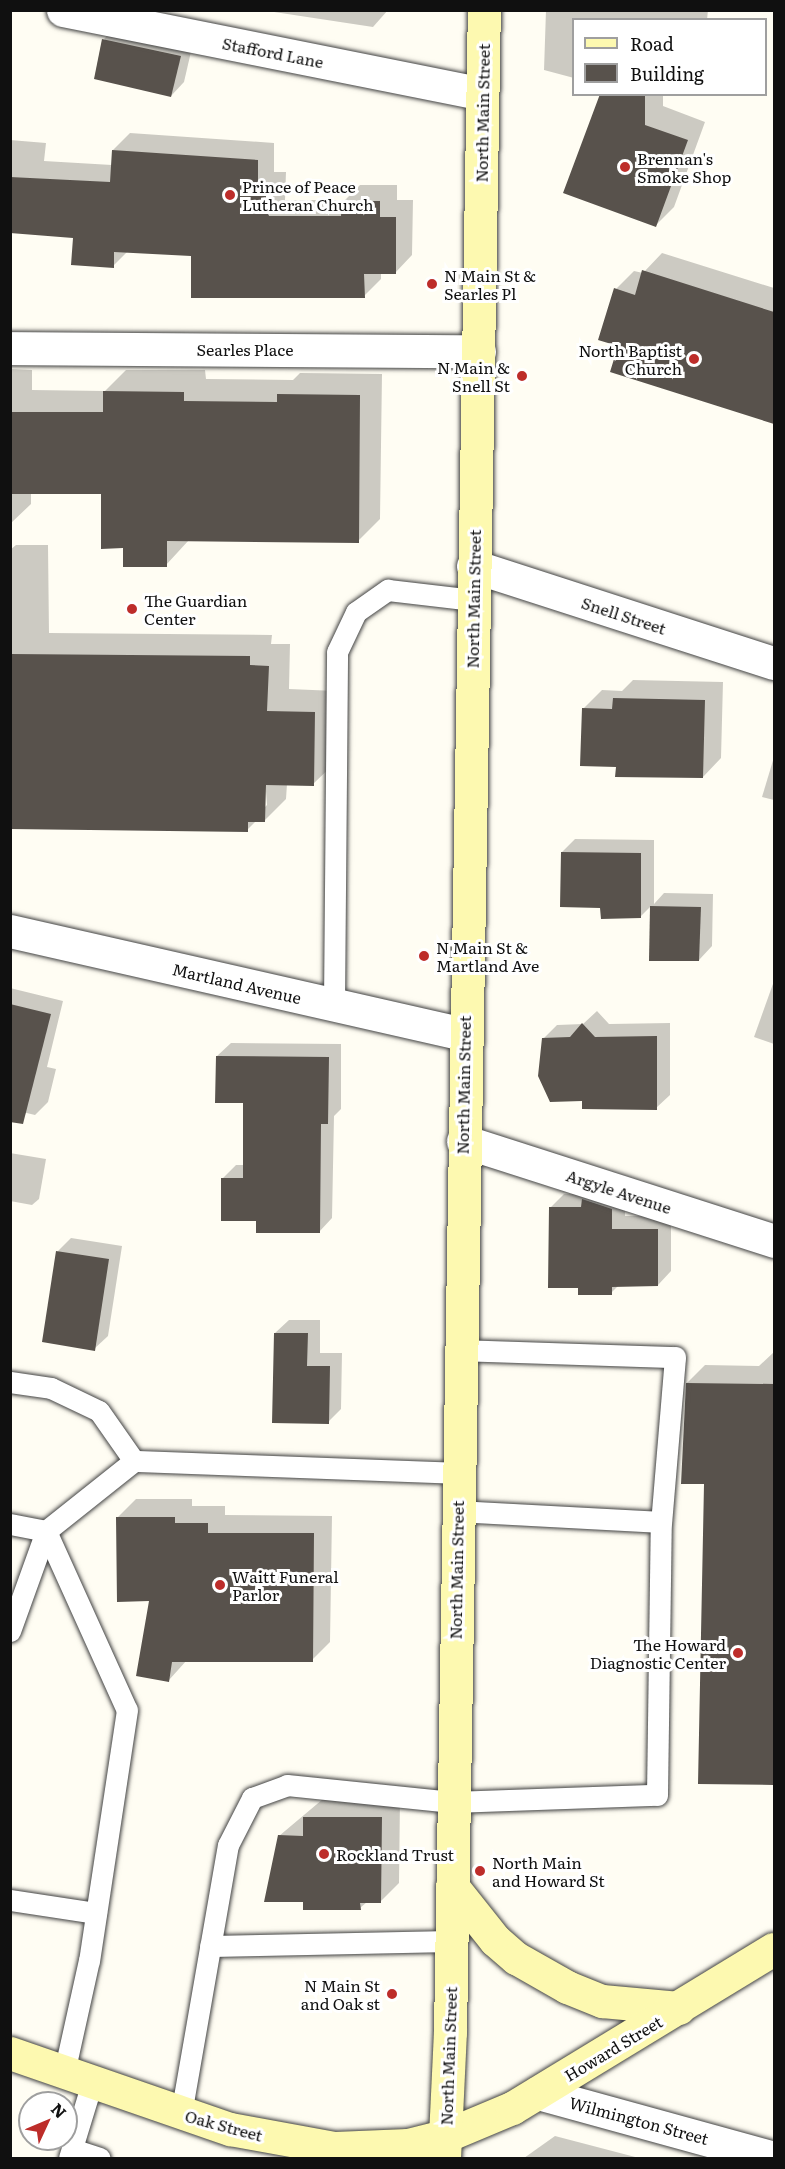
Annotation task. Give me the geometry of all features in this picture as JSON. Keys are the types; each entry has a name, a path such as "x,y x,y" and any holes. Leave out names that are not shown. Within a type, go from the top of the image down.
{"main road":[{"name":"North Main Street","path":"445,2147 452,1941 452,1802 464,1034 484,10"},
{"path":"452,1886 495,1940 516,1958 559,1983 603,2001 678,2008"},
{"name":"Howard Street","path":"445,2147 774,1951"},
{"name":"Oak Street","path":"10,2053 181,2114 230,2129 335,2148 408,2145 445,2147"}],"street":[{"name":"Stafford Lane","path":"63,10 482,94"},
{"name":"Searles Place","path":"10,348 479,351"},
{"name":"Snell Street","path":"473,566 774,663"},
{"name":"Martland Avenue","path":"10,931 464,1034"},
{"name":"Argyle Avenue","path":"463,1141 774,1241"},
{"name":"Wilmington Street","path":"538,2093 774,2158"}],"lane":[{"path":"334,1004 337,652 356,612 388,590 473,600"},
{"path":"181,2114 228,1845 252,1798 287,1785 452,1802 657,1795 661,1522 675,1357 460,1350"},
{"path":"10,1382 51,1388 99,1411 134,1461"},
{"path":"10,1631 46,1531 134,1461 458,1473"},
{"path":"457,1511 661,1522"},
{"path":"10,1524 46,1531"},
{"path":"46,1531 127,1710 96,1913 70,2154 100,2158"},
{"path":"10,1900 96,1913"},
{"path":"210,1946 452,1941"}],"building":[{"path":"102,39 181,56 171,97 94,79"},
{"name":"Brennan's Smoke Shop","path":"599,96 645,96 645,125 688,140 656,227 563,193"},
{"path":"112,150 258,160 258,188 269,188 269,216 341,216 342,201 380,201 380,217 396,217 396,274 364,274 365,298 191,298 191,256 114,252 114,268 71,265 73,238 10,233 10,177 110,182"},
{"name":"North Baptist Church","path":"642,270 774,312 774,424 610,372 618,346 598,340 614,288 635,295"},
{"path":"103,391 184,392 184,401 277,402 277,394 360,395 359,543 167,541 167,567 123,567 123,548 101,549 101,494 10,494 10,412 103,412"},
{"path":"10,654 250,656 250,665 269,666 267,711 315,712 314,786 266,785 265,822 248,822 248,832 10,829"},
{"path":"613,698 705,700 703,778 615,777 616,767 580,766 582,708 612,709"},
{"path":"561,852 641,853 641,918 601,919 600,908 560,907"},
{"path":"650,906 701,907 699,961 649,961"},
{"path":"10,1004 51,1014 23,1124 10,1122"},
{"path":"582,1023 595,1037 657,1036 657,1110 582,1109 582,1101 550,1102 538,1076 542,1038 570,1037"},
{"path":"216,1056 329,1057 328,1124 321,1124 320,1233 256,1233 256,1221 221,1221 221,1178 243,1178 243,1103 215,1103"},
{"path":"582,1199 612,1209 612,1229 658,1229 658,1286 612,1287 612,1295 578,1295 578,1288 548,1288 549,1207 581,1207"},
{"path":"56,1251 109,1259 95,1351 42,1342"},
{"path":"274,1333 308,1333 307,1366 330,1366 329,1424 272,1423"},
{"name":"The Howard Diagnostic Center","path":"686,1383 774,1384 774,1785 698,1784 704,1484 681,1484"},
{"name":"Waitt Funeral Parlor","path":"116,1517 175,1517 175,1523 208,1523 208,1533 314,1533 313,1662 172,1662 169,1682 136,1676 149,1601 117,1602"},
{"name":"Rockland Trust","path":"303,1817 382,1817 381,1903 360,1903 361,1910 303,1910 303,1902 264,1902 278,1835 303,1836"}],"place":[{"name":"Brennan's Smoke Shop","path":"625,167"},
{"name":"Prince of Peace Lutheran Church","path":"230,195"},
{"name":"N Main St & Searles Pl","path":"432,284"},
{"name":"North Baptist Church","path":"694,359"},
{"name":"N Main & Snell St","path":"522,376"},
{"name":"The Guardian Center","path":"132,609"},
{"name":"N Main St & Martland Ave","path":"424,956"},
{"name":"Waitt Funeral Parlor","path":"220,1585"},
{"name":"The Howard Diagnostic Center","path":"738,1653"},
{"name":"Rockland Trust","path":"324,1854"},
{"name":"North Main and Howard St","path":"480,1871"},
{"name":"N Main St and Oak st","path":"392,1994"}]}
